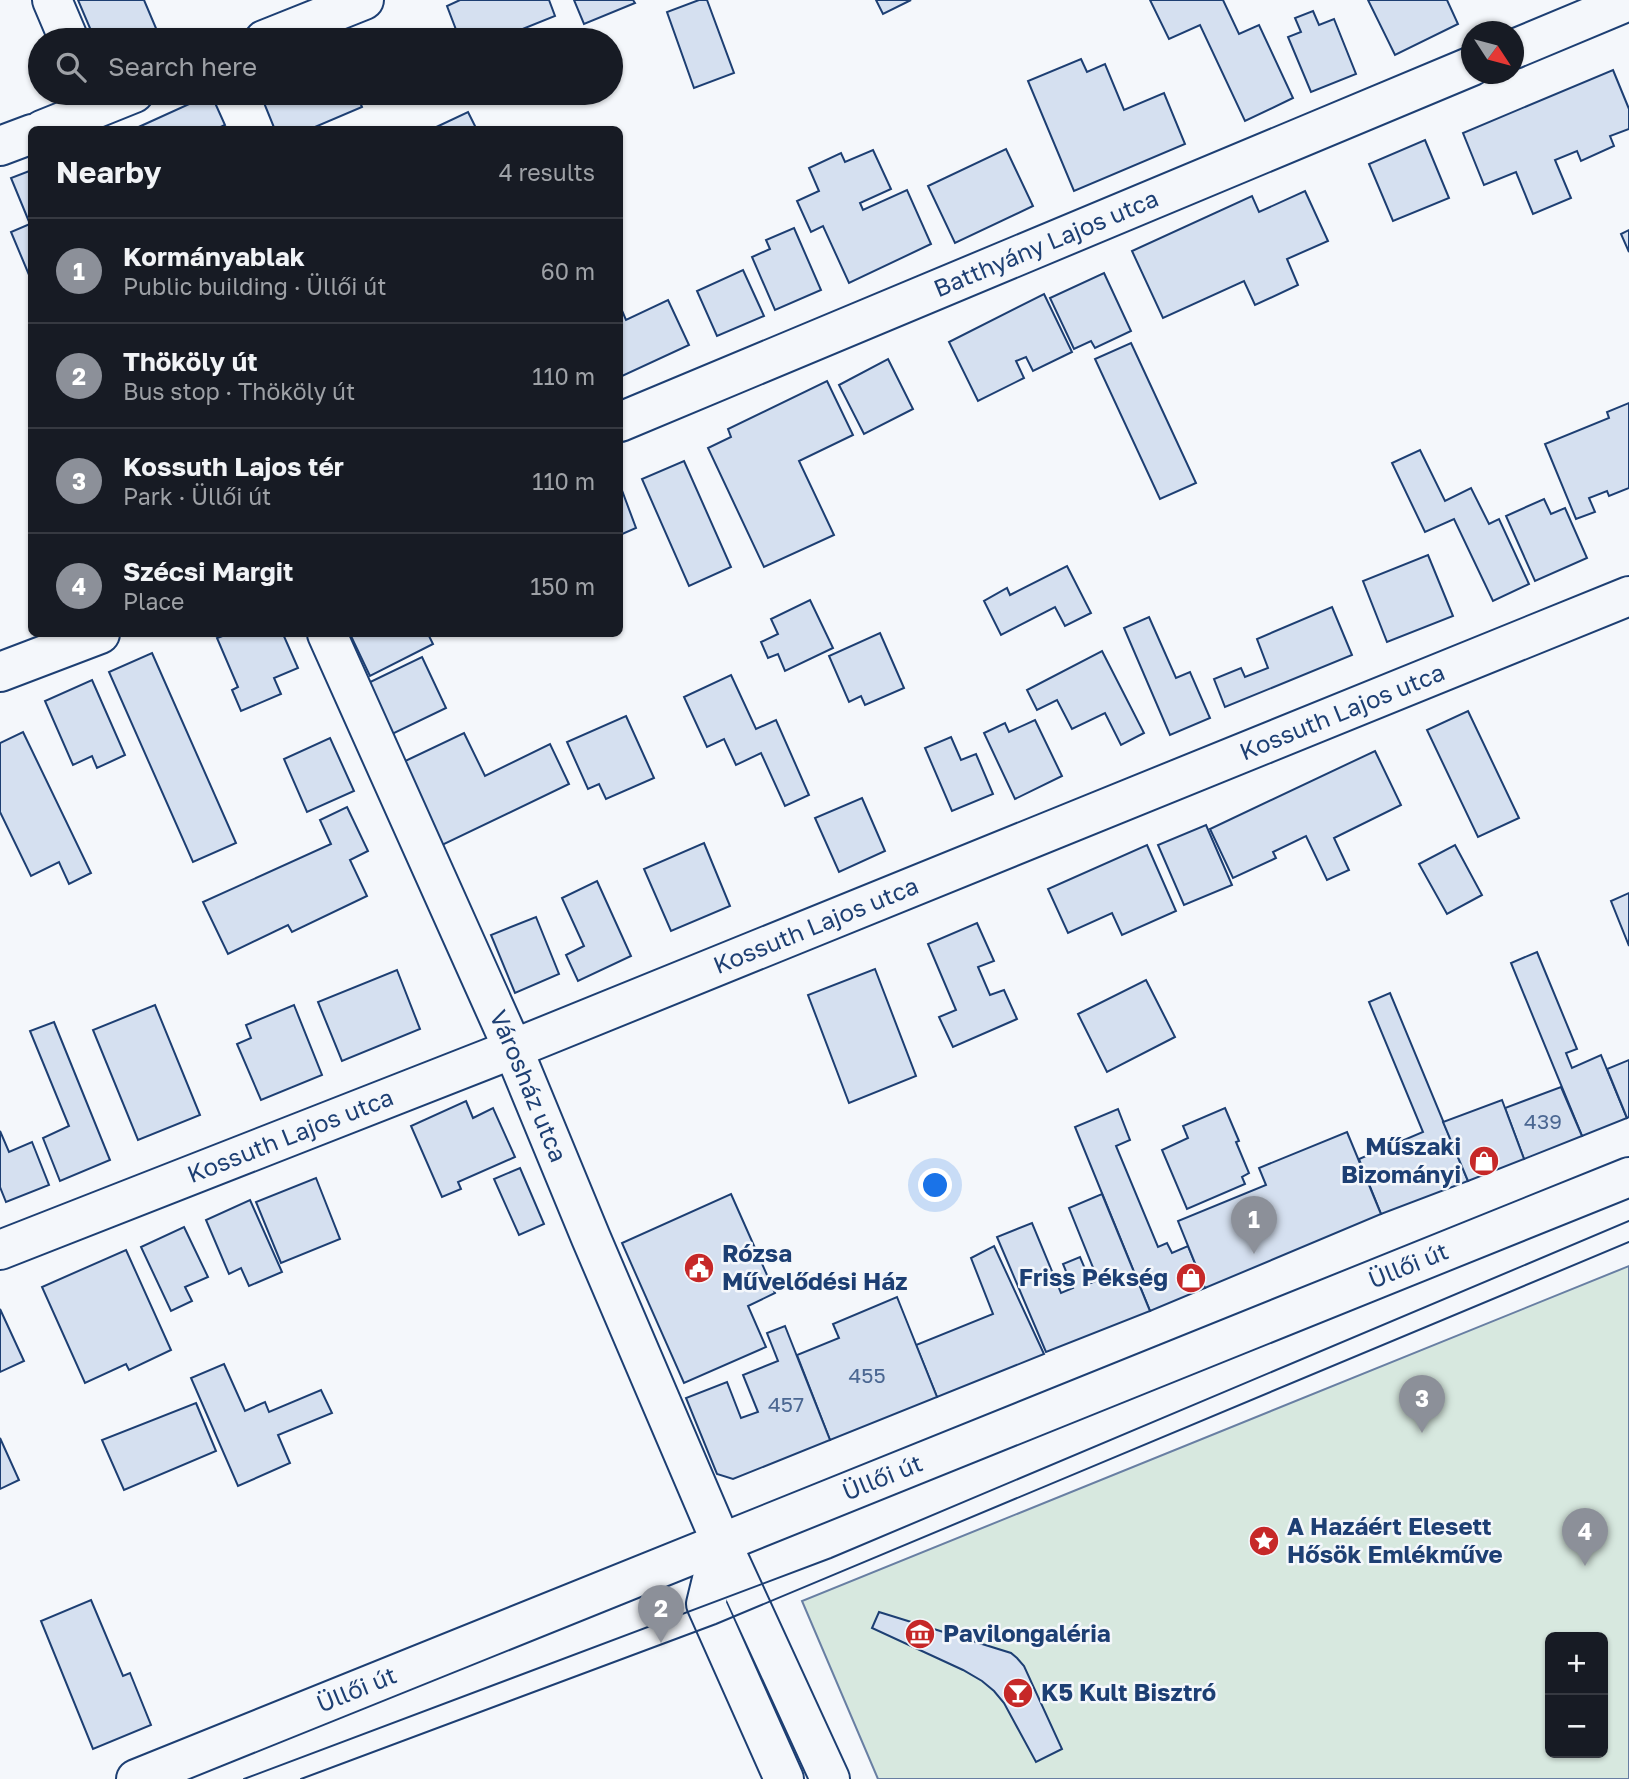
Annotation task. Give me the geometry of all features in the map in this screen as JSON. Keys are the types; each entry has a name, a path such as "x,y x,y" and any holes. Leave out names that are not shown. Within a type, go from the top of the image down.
{"street":[{"path":"52,0 64,28"},
{"path":"294,28 364,0"},
{"path":"1524,45 1629,1"},
{"name":"Batthyány Lajos utca","path":"623,421 1461,71"},
{"path":"53,126 99,110"},
{"path":"0,146 28,136"},
{"name":"Kossuth Lajos utca","path":"0,1250 513,1049 1629,596"},
{"path":"0,672 92,637"},
{"name":"Városház utca","path":"328,637 513,1049 721,1542 830,1779"},
{"name":"Üllői út","path":"136,1779 721,1542 1626,1186"},
{"path":"721,1542 706,1604 784,1779"}],"shaded area":[{"path":"1629,1266 1629,1779 878,1779 802,1601"}],"building":[{"path":"78,0 144,0 156,28 90,28"},
{"path":"460,0 549,0 555,16 525,28 455,28 447,6"},
{"path":"574,0 633,0 635,3 584,24"},
{"path":"699,0 707,0 734,73 694,88 667,12"},
{"path":"876,0 911,0 883,14"},
{"path":"1150,0 1223,0 1239,34 1259,25 1293,98 1245,121 1200,25 1169,39"},
{"path":"1368,0 1447,0 1458,24 1395,55"},
{"path":"1313,11 1319,25 1334,19 1356,74 1311,92 1288,37 1301,32 1295,18"},
{"path":"1081,59 1087,72 1105,64 1124,110 1164,93 1185,144 1074,191 1028,81"},
{"path":"1613,70 1629,109 1629,129 1610,136 1614,146 1581,161 1577,151 1555,160 1571,198 1533,214 1516,172 1484,185 1463,133"},
{"path":"187,105 216,105 225,125 223,126 141,126"},
{"path":"265,105 362,107 317,126 273,126"},
{"path":"468,112 475,126 438,126"},
{"path":"1425,140 1449,198 1393,221 1369,164"},
{"path":"1006,149 1033,206 955,243 928,186"},
{"path":"873,150 891,189 860,203 863,210 907,190 931,244 849,283 823,226 811,232 797,201 819,191 809,168 841,153 845,162"},
{"path":"28,172 28,219 11,178"},
{"path":"1305,191 1328,241 1287,259 1298,285 1255,305 1244,281 1163,318 1132,251 1252,196 1259,212"},
{"path":"28,225 28,272 11,232"},
{"path":"794,228 821,290 775,310 752,257 770,249 766,240"},
{"path":"1629,230 1629,252 1621,234"},
{"path":"743,270 764,316 717,336 697,291"},
{"path":"1104,273 1131,331 1095,348 1091,341 1074,349 1050,298"},
{"path":"1044,294 1072,352 1033,371 1026,357 1016,361 1024,378 978,401 949,342"},
{"path":"668,300 689,345 623,376 623,313 626,320"},
{"path":"1131,343 1196,483 1160,499 1095,359"},
{"path":"888,359 913,409 864,434 839,385"},
{"path":"827,381 853,435 799,461 834,535 764,567 708,448 731,437 728,429"},
{"path":"1629,403 1629,488 1609,496 1607,491 1589,498 1595,512 1576,519 1545,444 1609,418 1607,412"},
{"path":"1420,450 1445,501 1471,488 1489,524 1499,519 1529,584 1493,601 1454,519 1425,532 1392,463"},
{"path":"684,461 731,567 689,586 642,479"},
{"path":"623,493 636,528 623,534"},
{"path":"1544,499 1551,514 1565,508 1587,558 1535,581 1506,516"},
{"path":"1428,555 1453,616 1387,642 1363,581"},
{"path":"1067,566 1091,613 1065,626 1055,607 1001,635 984,601 1007,588 1010,595"},
{"path":"810,600 833,648 785,671 778,654 768,658 761,642 778,634 771,619"},
{"path":"1332,607 1352,655 1225,707 1214,679 1241,668 1245,677 1268,668 1257,639"},
{"path":"1149,617 1176,678 1190,672 1210,718 1170,735 1124,628"},
{"path":"880,633 904,688 865,705 861,696 849,702 829,656"},
{"path":"284,637 298,668 274,678 281,694 241,711 232,690 238,687 217,638"},
{"path":"351,637 430,637 433,644 370,676"},
{"path":"1102,651 1144,733 1121,745 1105,713 1072,729 1057,700 1037,710 1027,690"},
{"path":"152,653 236,843 193,862 109,672"},
{"path":"422,657 446,708 388,736 364,685"},
{"path":"731,675 756,729 776,720 809,795 785,806 761,753 736,765 724,739 707,747 684,697"},
{"path":"92,680 125,755 97,768 92,756 73,765 45,701"},
{"path":"1468,711 1519,818 1478,837 1427,730"},
{"path":"626,716 654,778 606,799 599,784 588,789 567,742"},
{"path":"1035,720 1062,776 1015,799 984,733 1005,723 1009,732"},
{"path":"23,732 91,873 69,884 59,862 31,876 0,812 0,743"},
{"path":"464,733 485,776 550,744 569,784 440,846 401,763"},
{"path":"951,737 961,760 976,754 993,794 952,811 925,748"},
{"path":"330,738 354,791 307,812 284,759"},
{"path":"1375,751 1401,805 1334,838 1349,870 1327,880 1306,836 1273,852 1276,858 1233,878 1210,829"},
{"path":"862,798 885,851 839,872 815,818"},
{"path":"347,807 368,851 350,860 367,896 292,932 288,925 228,954 203,902 331,844 320,820"},
{"path":"1206,825 1232,885 1184,905 1158,845"},
{"path":"704,843 730,906 671,931 644,869"},
{"path":"1147,845 1176,911 1122,935 1112,913 1068,933 1048,889"},
{"path":"1455,845 1482,895 1447,914 1419,864"},
{"path":"597,881 631,956 578,981 566,955 584,946 562,898"},
{"path":"1629,893 1629,946 1611,901"},
{"path":"536,917 559,974 515,993 491,935"},
{"path":"977,923 994,961 978,967 990,995 1004,990 1017,1019 953,1047 939,1017 956,1010 928,944"},
{"path":"1537,952 1577,1049 1566,1053 1572,1068 1601,1055 1627,1118 1582,1136 1511,963"},
{"path":"875,969 916,1076 849,1103 808,995"},
{"path":"397,970 420,1029 342,1061 318,1002"},
{"path":"1146,980 1175,1037 1107,1072 1078,1014"},
{"path":"1390,993 1468,1181 1381,1214 1359,1159 1423,1132 1369,1002"},
{"path":"155,1005 200,1115 138,1140 93,1030"},
{"path":"294,1005 322,1075 261,1100 237,1044 251,1038 246,1025"},
{"path":"54,1022 110,1160 60,1181 43,1138 69,1126 30,1031"},
{"path":"1629,1060 1629,1117 1627,1118 1607,1069"},
{"path":"1561,1087 1582,1136 1524,1159 1505,1108"},
{"path":"1502,1100 1524,1159 1468,1181 1443,1122"},
{"path":"466,1101 473,1118 493,1108 515,1157 458,1182 461,1189 442,1197 411,1126"},
{"path":"1225,1108 1249,1173 1242,1177 1245,1184 1187,1209 1162,1150 1188,1138 1183,1126"},
{"path":"1118,1109 1130,1140 1116,1146 1158,1247 1167,1243 1172,1253 1188,1246 1205,1288 1150,1311 1075,1127"},
{"path":"0,1131 9,1152 32,1142 49,1185 6,1202 0,1187"},
{"path":"1347,1132 1381,1214 1205,1288 1178,1221 1266,1185 1259,1168"},
{"path":"520,1168 544,1224 519,1235 494,1179"},
{"path":"316,1178 340,1239 281,1263 256,1202"},
{"name":"Rózsa Művelődési Ház","path":"731,1194 775,1293 748,1306 766,1347 684,1383 622,1243"},
{"path":"1102,1194 1150,1311 1046,1352 997,1237 1032,1223 1061,1293 1073,1288 1063,1264 1080,1257 1091,1283 1098,1280 1069,1208"},
{"path":"250,1200 282,1272 249,1286 241,1268 229,1274 206,1220"},
{"path":"184,1227 208,1277 185,1287 192,1301 171,1311 141,1247"},
{"path":"994,1246 1044,1354 937,1397 916,1345 993,1314 971,1258"},
{"path":"126,1250 171,1350 129,1370 126,1364 85,1383 42,1287"},
{"path":"897,1297 937,1397 830,1440 797,1355 839,1338 833,1324"},
{"path":"0,1309 24,1361 0,1372"},
{"path":"785,1326 830,1440 733,1479 717,1474 686,1398 727,1382 741,1418 758,1412 743,1375 778,1361 767,1333"},
{"path":"224,1364 245,1411 265,1402 269,1412 321,1390 332,1413 278,1435 290,1463 238,1486 191,1378"},
{"path":"196,1403 216,1451 124,1490 102,1440"},
{"path":"0,1438 19,1480 0,1489"},
{"path":"91,1600 123,1676 130,1673 151,1725 93,1749 41,1621"},
{"path":"879,1612 1011,1653 1024,1666 1062,1749 1036,1762 1004,1703 994,1691 963,1670 872,1628"}],"tram line":[{"path":"244,1779 831,1558 1629,1221"},
{"path":"301,1779 716,1624 1629,1242"}],"place":[{"name":"Műszaki Bizományi","path":"1484,1161"},
{"name":"Kormányablak","path":"1254,1254"},
{"name":"Rózsa Művelődési Ház","path":"699,1268"},
{"name":"Friss Pékség","path":"1191,1278"},
{"name":"Kossuth Lajos tér","path":"1422,1433"},
{"name":"A Hazáért Elesett Hősök Emlékműve","path":"1264,1541"},
{"name":"Szécsi Margit","path":"1585,1566"},
{"name":"Pavilongaléria","path":"920,1634"},
{"name":"Thököly út","path":"661,1643"},
{"name":"K5 Kult Bisztró","path":"1018,1693"}]}
